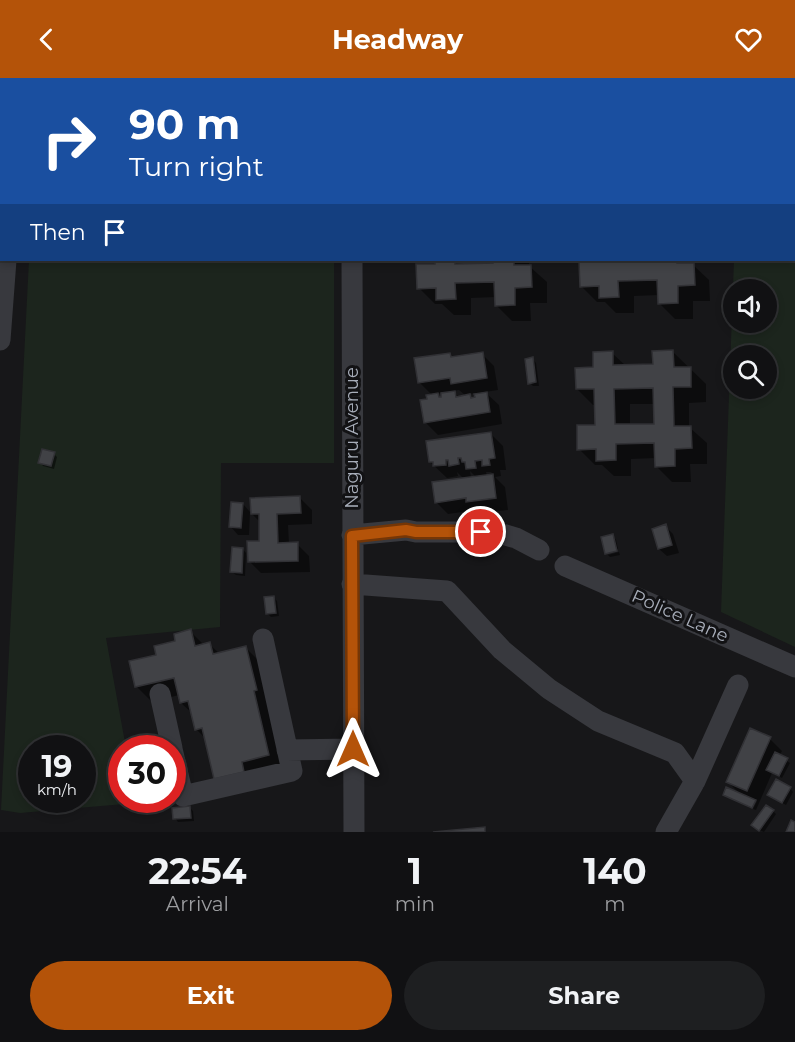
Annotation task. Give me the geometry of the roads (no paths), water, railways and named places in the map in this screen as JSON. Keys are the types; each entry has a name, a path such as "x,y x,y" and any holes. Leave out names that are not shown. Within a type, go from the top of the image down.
{"street":[{"path":"0,340 6,261"},
{"name":"Naguru Avenue","path":"352,261 354,832"},
{"path":"352,536 406,530 495,532 516,538 539,550"},
{"name":"Police Lane","path":"565,566 795,667"},
{"path":"352,584 447,591 502,650 549,689 598,721 675,753 695,781"},
{"path":"186,795 292,771 262,639"},
{"path":"666,832 695,781 738,685"},
{"path":"160,694 169,735"},
{"path":"287,750 353,749"}]}
